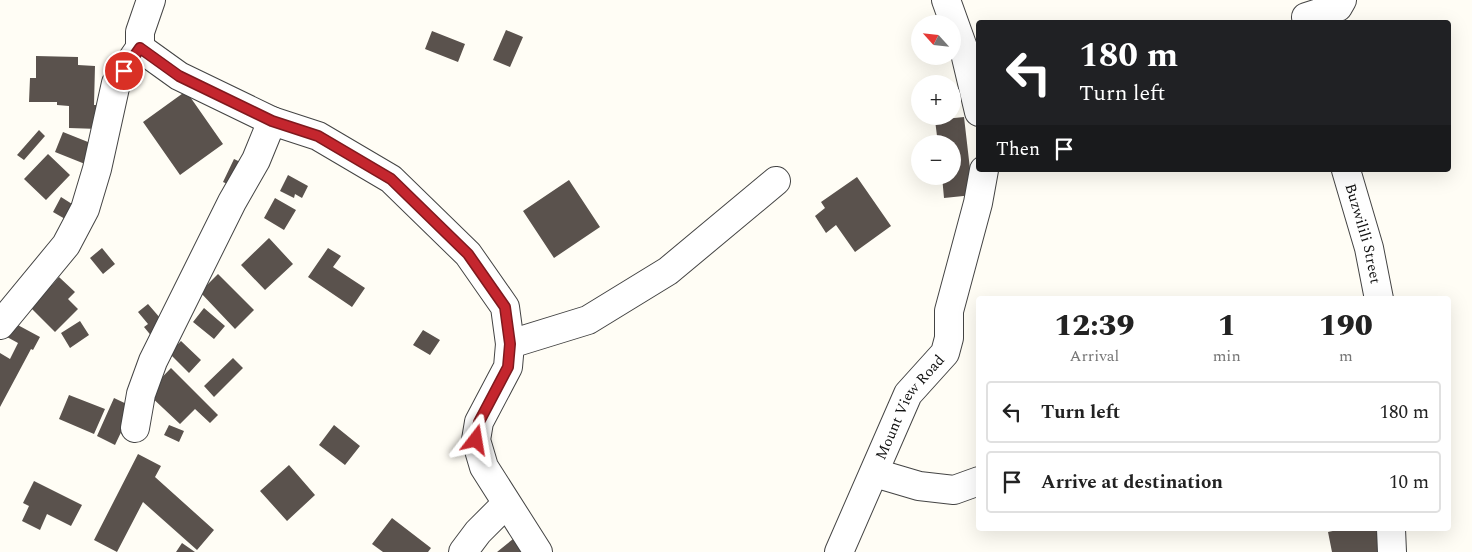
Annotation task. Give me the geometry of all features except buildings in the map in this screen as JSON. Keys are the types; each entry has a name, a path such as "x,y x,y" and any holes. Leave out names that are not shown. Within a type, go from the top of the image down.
{"street":[{"path":"0,325 66,244 85,209 97,169 116,83 140,48 140,32 151,0"},
{"path":"946,0 965,52 976,99"},
{"path":"1306,13 1338,7 1342,0"},
{"path":"140,48 179,76 272,121 318,136 391,179 473,262 505,307 510,344 508,367 479,422 476,440 484,467 538,552"},
{"path":"135,428 141,394 153,361 232,202 256,160 272,121"},
{"name":"Mount View Road","path":"839,552 908,394 945,353 949,338 949,311 978,203 984,172"},
{"name":"Buzwilili Street","path":"1347,172 1369,248 1379,296"},
{"path":"510,344 588,320 668,271 776,181"},
{"path":"875,473 919,486 954,490 976,482"},
{"path":"463,552 478,532 506,504"},
{"path":"1391,531 1392,552"}],"route":[{"path":"124,71 140,48 179,76 272,121 318,136 391,179 468,254 505,307 510,344 508,367 479,422 476,440"}]}
